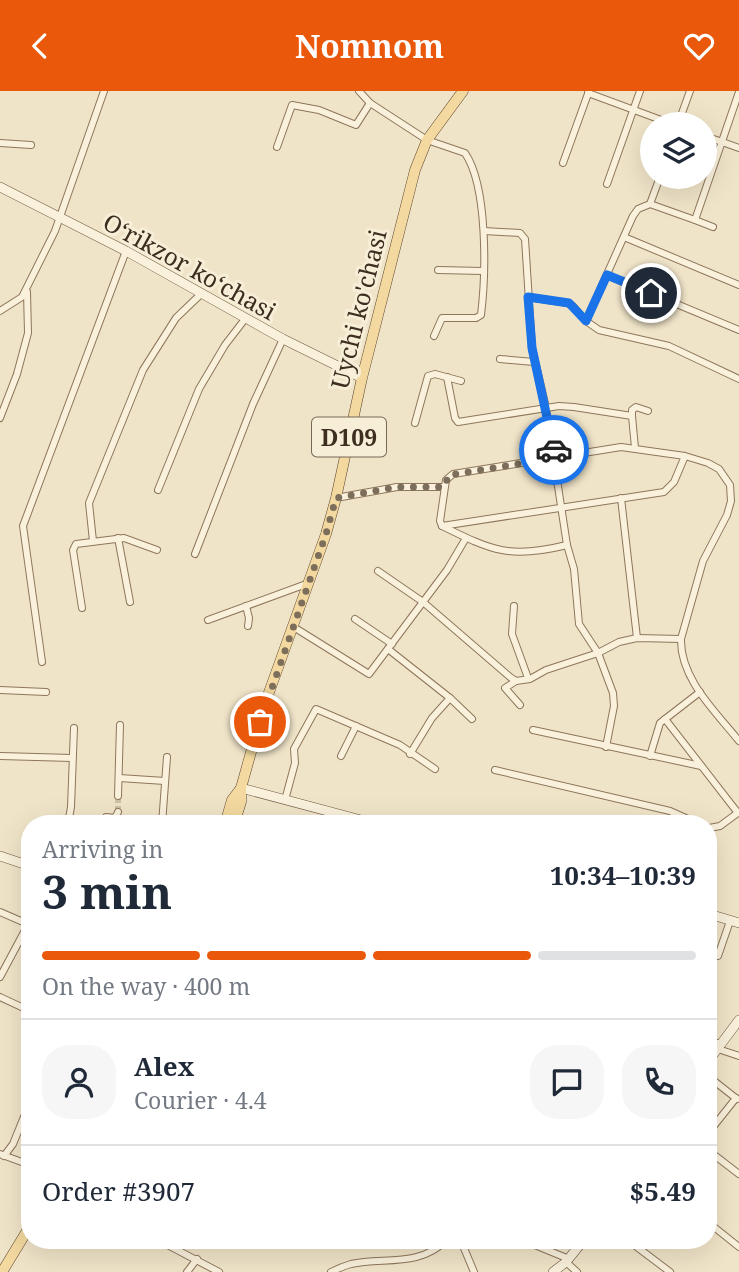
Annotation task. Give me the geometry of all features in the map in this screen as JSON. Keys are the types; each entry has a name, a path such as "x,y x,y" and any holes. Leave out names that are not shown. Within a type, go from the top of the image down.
{"main road":[{"name":"Uychi ko'chasi","path":"237,815 241,802 241,788 263,709 309,583 336,498 362,378 415,170 427,140 463,91"},
{"name":"Oʻrikzor koʻchasi","path":"0,187 126,251 245,319 362,378"},
{"name":"Uychi ko'chasi","path":"228,815 232,800 241,788"},
{"path":"241,788 342,815"},
{"path":"0,856 21,863"},
{"path":"717,916 735,922"},
{"path":"717,1051 739,1020"},
{"path":"2,1272 21,1241"},
{"path":"9,1272 23,1249"},
{"path":"553,1272 577,1249"}],"street":[{"path":"0,311 19,299 27,290 60,216 104,91"},
{"path":"359,91 370,103 427,140 463,151 476,181 484,231 481,315 476,318 442,318 434,336"},
{"path":"607,184 640,91"},
{"path":"682,112 690,91"},
{"path":"564,163 588,92 640,113"},
{"path":"695,220 739,92"},
{"path":"277,147 292,104 319,110 356,125 370,103"},
{"path":"717,140 739,148"},
{"path":"0,143 31,145"},
{"path":"650,204 656,189"},
{"path":"586,321 635,212 641,207 650,204 713,227"},
{"path":"484,231 520,233 524,237 534,362 546,408 567,545 575,569 579,624 598,653 614,699 606,747"},
{"path":"624,237 739,285"},
{"path":"42,662 23,523 126,251"},
{"path":"438,270 482,271"},
{"path":"607,275 739,330"},
{"path":"0,418 17,374 28,333 27,290"},
{"path":"93,541 88,508 90,499 143,370 176,318 202,293"},
{"path":"528,297 569,303 586,321 603,331 669,346 739,379"},
{"path":"158,490 199,389 225,345 245,319"},
{"path":"195,554 253,404 283,339"},
{"path":"500,359 534,362"},
{"path":"415,423 428,376 435,374 461,381"},
{"path":"447,377 458,422 546,408 574,407 632,416"},
{"path":"635,448 632,409 636,407 648,411"},
{"path":"442,526 440,517 444,487 449,475 621,447 685,456 719,469 730,485 735,501 703,561 681,639 687,669 700,692 739,741"},
{"path":"442,526 664,492 670,488 685,456"},
{"path":"336,498 397,487 444,487"},
{"path":"621,498 637,638"},
{"path":"442,526 503,552 544,551 567,545"},
{"path":"118,538 130,603"},
{"path":"82,608 74,547 76,544 127,538 157,550"},
{"path":"292,626 368,675 423,603 466,538"},
{"path":"378,571 423,603 516,681"},
{"path":"208,620 309,583"},
{"path":"514,605 512,634 528,678"},
{"path":"246,606 248,627"},
{"path":"355,619 472,719"},
{"path":"520,705 505,688 516,681 598,653 610,645 637,638 681,639"},
{"path":"0,690 46,692"},
{"path":"650,756 658,727 700,692"},
{"path":"410,754 432,718 450,698"},
{"path":"285,800 295,763 294,749 314,710 318,709 400,745 435,769"},
{"path":"665,719 739,813 717,827"},
{"path":"118,796 120,725"},
{"path":"341,756 356,726"},
{"path":"70,815 74,728"},
{"path":"533,730 701,766"},
{"path":"0,755 72,758"},
{"path":"163,815 167,757"},
{"path":"495,770 679,815"},
{"path":"119,778 165,781"},
{"path":"0,912 21,920"},
{"path":"718,956 735,922"},
{"path":"0,977 21,938"},
{"path":"0,997 21,1007"},
{"path":"717,1045 739,1056"},
{"path":"717,1084 737,1100 717,1123"},
{"path":"2,1155 13,1144 21,1124"},
{"path":"2,1155 21,1160"},
{"path":"717,1157 739,1174"},
{"path":"717,1229 739,1247"},
{"path":"174,1249 197,1258 219,1272"},
{"path":"331,1272 352,1264 414,1257 429,1249"},
{"path":"464,1249 474,1272"},
{"path":"542,1249 567,1261 578,1272"},
{"path":"640,1249 670,1272"},
{"path":"187,1272 197,1258"},
{"path":"385,1262 387,1272"}],"tunnel":[{"path":"118,796 118,812"}],"way so far":[{"path":"260,722 336,498 397,487 444,487 449,475 555,458 554,450"}],"route":[{"path":"554,450 534,362 528,297 569,303 586,321 607,275 651,293"}]}
